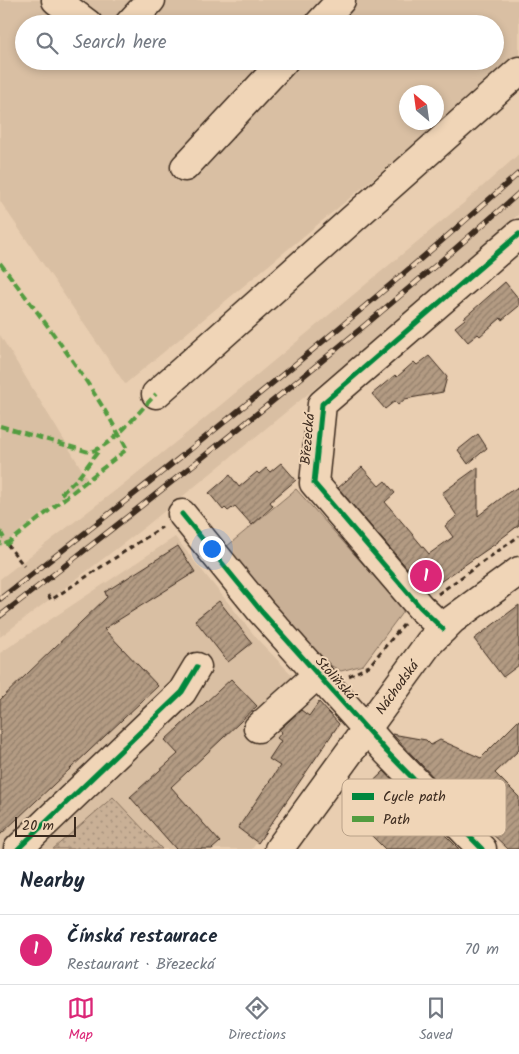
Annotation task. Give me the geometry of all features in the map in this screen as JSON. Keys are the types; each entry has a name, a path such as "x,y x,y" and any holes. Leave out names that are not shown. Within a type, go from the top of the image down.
{"street":[{"path":"137,15 151,0"},
{"path":"327,15 341,0"},
{"path":"60,1 77,15"},
{"path":"185,167 276,70"},
{"path":"156,394 519,71"},
{"name":"Březecká","path":"442,628 420,607 314,483 322,404 519,234"},
{"name":"Stoliňská","path":"182,514 261,611 366,728 415,779"},
{"name":"Náchodská","path":"279,849 366,728 442,628 519,571"},
{"path":"18,849 182,692 197,667"},
{"path":"258,728 318,674"},
{"name":"Stoliňská","path":"470,836 482,849"}],"path":[{"path":"48,595 51,600 182,514"},
{"path":"7,544 24,566"}],"shaded area":[{"path":"0,0 519,0 519,58 444,120 444,85 399,85 399,130 432,130 125,384 0,201"},
{"path":"519,154 519,214 341,367 145,527 0,637 0,579 187,433 465,202"},
{"path":"0,335 87,478 0,547"},
{"path":"296,489 404,610 363,665 341,671 317,658 226,547"},
{"path":"175,537 259,641 339,723 252,849 162,849 113,797 53,849 0,849 0,653"},
{"path":"113,797 162,849 53,849"}],"building":[{"path":"505,282 519,299 519,306 480,336 478,334 468,342 455,327"},
{"path":"429,356 447,377 443,392 405,399 398,405 395,401 385,409 372,394 395,375 397,377 414,362 417,365"},
{"path":"478,434 487,448 468,464 458,450"},
{"path":"281,463 296,480 270,502 273,506 252,525 235,506 228,511 225,508 223,510 209,493 230,475 239,487 257,472 259,474 266,468 270,472"},
{"path":"362,467 379,486 385,481 395,493 385,502 429,554 453,537 445,526 457,516 442,493 478,467 478,516 509,492 519,487 519,525 498,542 427,591 338,488"},
{"path":"178,546 195,572 104,629 158,686 0,835 0,700 107,597 105,592"},
{"path":"219,601 252,643 228,662 195,620"},
{"path":"519,605 519,665 503,677 474,639"},
{"path":"231,679 257,706 171,787 220,842 212,849 176,849 130,797 178,754 165,740"},
{"path":"319,702 339,724 258,843 238,828 280,766 269,759 281,741 277,738 282,732 279,730 301,710 309,716"},
{"path":"519,720 519,750 495,773 501,779 435,779 392,734 426,740 431,745 440,740 481,758"},
{"path":"384,771 392,779 376,779"},
{"path":"506,784 519,797 519,849 508,849 494,836 506,836"},
{"path":"372,836 446,836 459,849 385,849"}],"railway":[{"path":"0,599 263,391 519,173"},
{"path":"0,616 263,409 519,193"}],"marked path":[{"path":"0,263 83,377 127,449 7,544 0,543"},
{"path":"0,426 89,452 98,449 116,436 156,394"},
{"path":"61,494 78,478 100,449"},
{"path":"0,531 7,544"}],"cycle path":[{"path":"443,629 420,607 314,483 322,404 519,234"},
{"path":"182,514 261,611 413,779"},
{"path":"18,849 182,692 197,667"},
{"path":"469,836 482,849"}],"place":[{"name":"Čínská restaurace","path":"426,576"}]}
